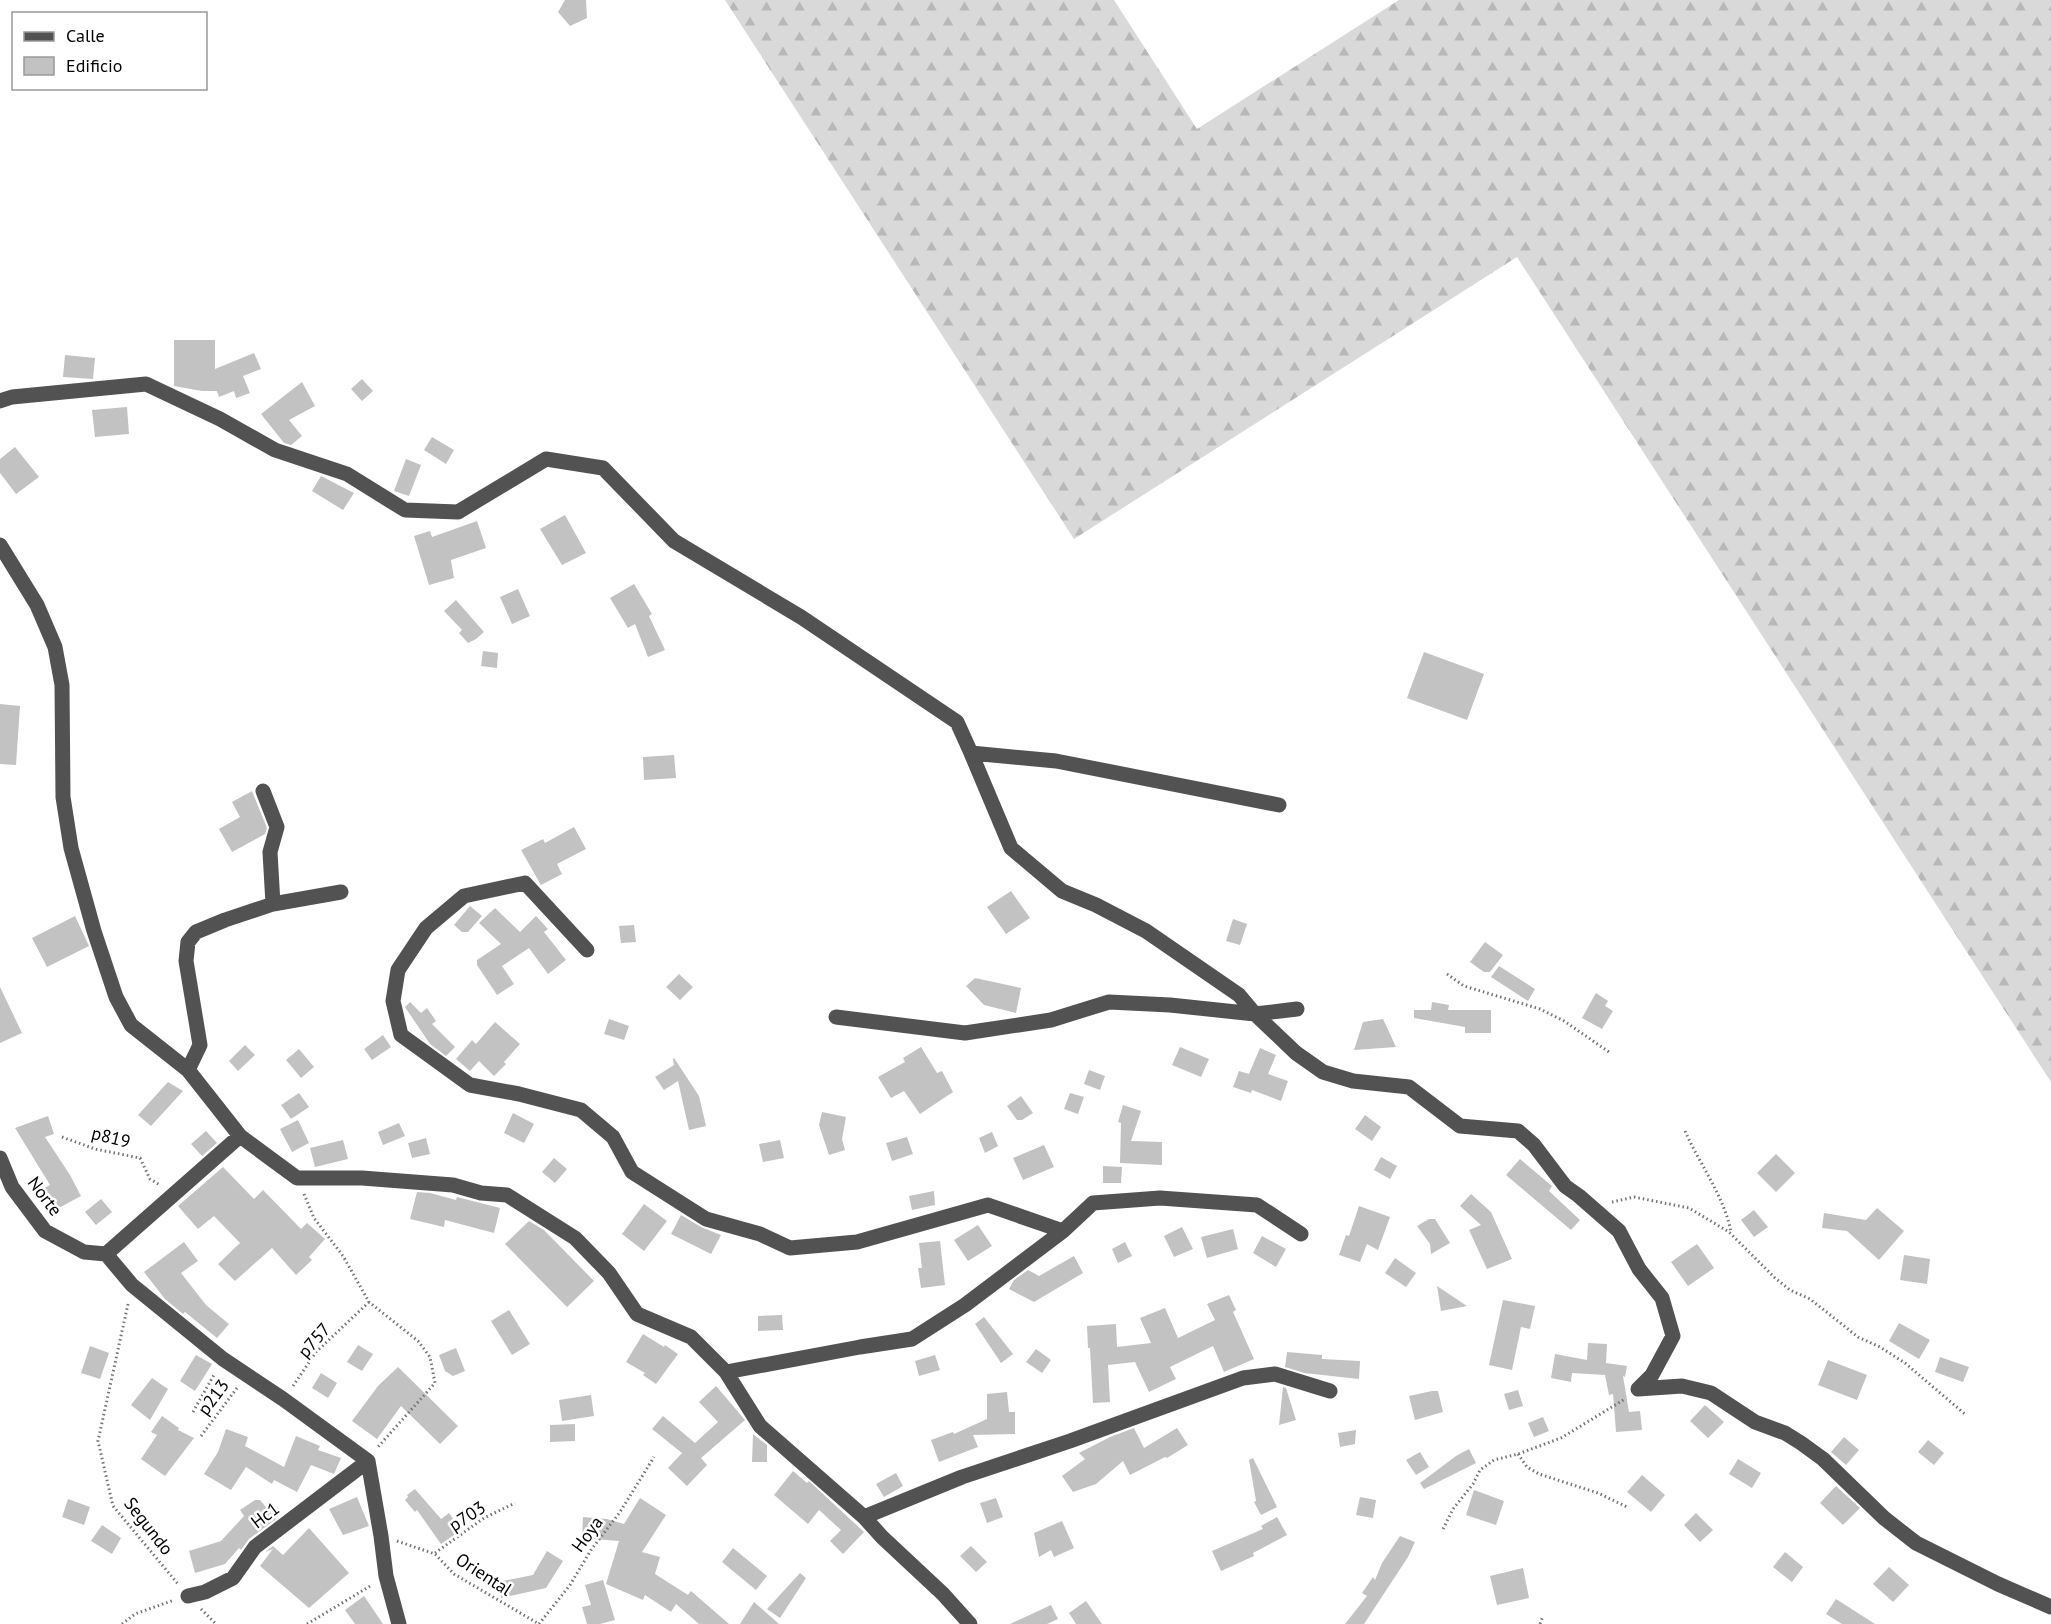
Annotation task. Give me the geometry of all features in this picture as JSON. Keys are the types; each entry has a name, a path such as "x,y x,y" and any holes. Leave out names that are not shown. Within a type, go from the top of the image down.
{"street":[{"path":"0,401 146,384 220,419 275,450 347,474 405,510 458,512 546,459 603,468 674,540 801,617 957,722 1011,848 1062,891 1096,905 1154,937 1239,995 1255,1014 1296,1053 1323,1072 1353,1082 1409,1087 1460,1126 1518,1131 1534,1145 1565,1186 1619,1231 1639,1269 1662,1298 1673,1336 1652,1375 1638,1389"},
{"path":"0,545 37,605 55,646 62,685 63,797 71,848 94,931 116,997 131,1025 188,1070 240,1136 297,1178 362,1178 453,1185 481,1193 507,1196 575,1238 609,1273 637,1314 691,1337 726,1372 760,1426 864,1517 943,1594 970,1624"},
{"path":"971,753 1056,761 1280,805"},
{"path":"263,791 277,827 270,852 273,904"},
{"path":"586,950 525,883 464,896 426,928 398,970 393,1001 401,1035 470,1085 519,1094 581,1110 613,1137 632,1172 706,1219 760,1234 790,1248 857,1242 988,1205 1063,1231"},
{"path":"188,1070 200,1045 186,961 188,942 196,932 273,904 341,892"},
{"path":"836,1017 965,1033 1052,1020 1109,1002 1170,1005 1255,1014 1297,1009"},
{"path":"240,1136 106,1254 132,1285 223,1359 283,1399 368,1461 386,1576 399,1624"},
{"name":"Norte","path":"0,1158 12,1187 45,1231 84,1252 106,1254"},
{"path":"726,1372 912,1339 965,1305 1063,1231 1093,1203 1160,1198 1257,1205 1302,1234"},
{"path":"864,1517 962,1477 1070,1441 1244,1378 1275,1374 1330,1391"},
{"path":"1638,1389 1682,1386 1711,1393 1755,1422 1785,1433 1823,1459 1884,1518 1916,1543 1998,1584 2051,1607"},
{"name":"Hc1","path":"188,1596 205,1592 233,1578 255,1547 368,1461"}],"path":[{"path":"1447,974 1464,986 1540,1009 1584,1034 1609,1052"},
{"path":"1685,1131 1698,1160 1720,1196 1732,1235"},
{"name":"p819","path":"62,1137 95,1149 140,1158 150,1179 175,1194"},
{"path":"297,1178 314,1218 343,1256 369,1302 418,1341 430,1357 435,1383 397,1424 368,1461"},
{"path":"1601,1214 1614,1201 1634,1197 1689,1208 1732,1235 1790,1290 1810,1299 1858,1337 1880,1347 1905,1363 1966,1415"},
{"name":"Segundo","path":"132,1285 98,1441 113,1506 188,1596 216,1624"},
{"name":"p757","path":"283,1399 303,1374 316,1352 369,1302"},
{"path":"193,1412 223,1359"},
{"name":"p213","path":"201,1436 248,1375"},
{"path":"1443,1529 1453,1509 1473,1484 1480,1470 1494,1460 1518,1454 1577,1430 1638,1389"},
{"path":"1518,1454 1527,1467 1539,1474 1598,1493 1627,1507"},
{"name":"Hoya","path":"539,1624 570,1585 591,1550 620,1512 654,1456"},
{"name":"p703","path":"435,1554 484,1518 515,1503"},
{"name":"Oriental","path":"381,1536 435,1554 454,1574 539,1624"},
{"path":"307,1624 386,1576"},
{"path":"122,1624 135,1614 188,1596"},
{"path":"1540,1624 1543,1616"}],"green space":[{"path":"725,0 1114,0 1197,129 1399,0 2051,0 2051,1082 1517,257 1074,539"}],"building":[{"path":"565,0 586,0 587,18 570,26 558,12"},
{"path":"174,340 215,340 215,369 254,353 261,369 243,376 250,393 236,398 234,391 219,397 217,391 174,386"},
{"path":"65,355 95,358 93,379 63,377"},
{"path":"362,379 373,391 362,401 351,389"},
{"path":"302,382 315,406 289,420 302,436 291,445 284,443 261,414"},
{"path":"127,407 129,434 95,437 92,410"},
{"path":"432,437 454,450 446,464 424,450"},
{"path":"15,447 39,477 16,494 0,473 0,459"},
{"path":"406,459 421,465 409,496 394,491"},
{"path":"321,476 354,493 343,510 312,491"},
{"path":"565,515 586,553 562,565 540,529"},
{"path":"477,521 486,548 451,560 454,578 429,585 414,536 430,531 432,537"},
{"path":"634,584 652,614 649,616 665,650 648,657 635,624 628,628 610,598"},
{"path":"518,589 530,616 512,624 500,597"},
{"path":"456,600 484,632 468,643 459,633 462,630 444,611"},
{"path":"483,651 498,653 497,668 481,666"},
{"path":"1424,652 1484,674 1467,720 1407,698"},
{"path":"0,704 20,706 16,765 0,764"},
{"path":"674,755 676,778 644,780 643,757"},
{"path":"252,791 267,828 265,834 232,852 219,829 240,817 232,802"},
{"path":"574,827 586,849 557,864 562,874 541,885 521,850 543,839 545,843"},
{"path":"1011,891 1030,918 1006,934 987,907"},
{"path":"470,906 482,916 468,932 462,932 454,925"},
{"path":"495,908 520,932 536,916 548,929 544,932 566,960 548,974 529,948 502,966 514,984 497,995 477,965 477,960 501,944 479,923"},
{"path":"75,916 89,946 47,967 32,938"},
{"path":"1233,919 1247,924 1240,945 1226,941"},
{"path":"634,925 636,942 621,943 619,926"},
{"path":"1485,942 1503,955 1490,972 1484,972 1470,962"},
{"path":"1499,966 1535,989 1528,1001 1491,977"},
{"path":"679,974 693,987 680,1000 666,987"},
{"path":"975,978 1021,988 1016,1013 984,1005 966,986"},
{"path":"0,987 22,1033 0,1043"},
{"path":"1596,993 1608,1001 1605,1006 1613,1011 1602,1029 1582,1018"},
{"path":"410,1002 421,1013 427,1008 436,1021 432,1024 455,1047 446,1056 430,1044 405,1007"},
{"path":"1432,1002 1449,1005 1448,1010 1491,1010 1491,1033 1465,1033 1465,1027 1414,1018 1414,1010 1431,1010"},
{"path":"609,1019 629,1026 624,1040 604,1034"},
{"path":"1383,1019 1396,1047 1354,1050 1363,1022"},
{"path":"495,1022 520,1044 494,1076 479,1061 470,1071 456,1059 472,1040 476,1044"},
{"path":"383,1035 391,1047 372,1060 364,1049"},
{"path":"245,1045 255,1055 238,1071 229,1061"},
{"path":"921,1047 937,1073 942,1071 953,1092 920,1114 904,1091 891,1098 878,1077 905,1062 903,1058"},
{"path":"1180,1047 1209,1059 1201,1077 1172,1065"},
{"path":"1260,1048 1276,1055 1268,1074 1288,1081 1281,1101 1252,1090 1251,1093 1233,1087 1239,1071 1249,1074"},
{"path":"299,1049 314,1067 301,1078 286,1060"},
{"path":"674,1058 699,1096 706,1126 689,1130 678,1081 664,1090 655,1077 674,1065"},
{"path":"1089,1070 1105,1076 1100,1090 1084,1084"},
{"path":"168,1082 183,1091 151,1126 138,1115"},
{"path":"299,1093 309,1107 291,1119 281,1105"},
{"path":"1070,1093 1084,1097 1078,1114 1064,1109"},
{"path":"1021,1096 1033,1113 1022,1120 1017,1120 1007,1106"},
{"path":"1123,1105 1141,1111 1131,1141 1162,1142 1162,1165 1120,1163 1121,1123 1118,1122"},
{"path":"822,1112 846,1117 842,1139 845,1150 829,1155 819,1125"},
{"path":"513,1113 534,1124 524,1143 504,1133"},
{"path":"1365,1115 1381,1127 1372,1141 1355,1129"},
{"path":"48,1116 54,1134 45,1137 81,1196 55,1210 44,1188 50,1185 15,1128"},
{"path":"298,1120 309,1143 292,1152 280,1129"},
{"path":"399,1123 405,1136 383,1145 378,1132"},
{"path":"206,1131 217,1143 202,1156 191,1144"},
{"path":"992,1132 998,1146 985,1153 979,1138"},
{"path":"907,1137 913,1154 892,1161 886,1143"},
{"path":"426,1138 430,1154 412,1158 408,1143"},
{"path":"343,1140 348,1159 315,1167 310,1148"},
{"path":"780,1140 784,1158 763,1162 759,1144"},
{"path":"1044,1145 1054,1167 1023,1180 1013,1158"},
{"path":"1776,1154 1795,1173 1776,1192 1757,1173"},
{"path":"1381,1157 1397,1166 1390,1179 1374,1170"},
{"path":"554,1158 567,1169 555,1183 542,1172"},
{"path":"1520,1159 1552,1186 1549,1191 1580,1220 1571,1230 1506,1175"},
{"path":"1103,1166 1122,1167 1121,1183 1103,1183"},
{"path":"223,1167 254,1199 263,1190 301,1229 307,1223 325,1239 309,1257 312,1260 296,1275 272,1248 235,1281 218,1264 240,1243 214,1216 198,1229 178,1206"},
{"path":"934,1191 935,1205 912,1210 909,1196"},
{"path":"417,1192 456,1200 457,1197 500,1208 494,1233 445,1220 444,1227 410,1219"},
{"path":"1471,1194 1491,1212 1512,1259 1487,1269 1469,1230 1481,1225 1460,1206"},
{"path":"101,1199 112,1212 96,1225 85,1212"},
{"path":"644,1204 667,1221 644,1251 622,1234"},
{"path":"1359,1206 1390,1217 1378,1250 1367,1244 1360,1262 1339,1255 1346,1235 1349,1236"},
{"path":"1877,1208 1904,1231 1879,1260 1847,1231 1822,1228 1824,1213 1866,1220"},
{"path":"1754,1210 1768,1227 1754,1237 1741,1220"},
{"path":"681,1215 721,1235 711,1254 671,1234"},
{"path":"1429,1219 1435,1219 1450,1243 1431,1254 1430,1244 1417,1226"},
{"path":"529,1221 544,1230 594,1281 567,1307 505,1244"},
{"path":"978,1225 992,1246 968,1261 954,1240"},
{"path":"1182,1227 1193,1249 1174,1257 1164,1236"},
{"path":"1233,1229 1238,1249 1207,1258 1201,1237"},
{"path":"1262,1236 1286,1249 1276,1267 1253,1253"},
{"path":"940,1241 945,1285 921,1288 918,1268 922,1268 919,1243"},
{"path":"184,1242 198,1261 181,1273 206,1305 229,1324 217,1338 165,1299 144,1272"},
{"path":"1125,1242 1132,1256 1118,1263 1112,1249"},
{"path":"1697,1244 1714,1268 1688,1286 1671,1262"},
{"path":"1904,1255 1930,1259 1927,1284 1900,1280"},
{"path":"1074,1256 1083,1273 1034,1302 1009,1289 1014,1280 1028,1270 1039,1276"},
{"path":"1395,1258 1416,1273 1406,1287 1385,1273"},
{"path":"1437,1286 1467,1306 1441,1311"},
{"path":"1229,1295 1236,1310 1233,1312 1254,1359 1224,1372 1213,1346 1170,1367 1176,1379 1149,1392 1135,1362 1108,1365 1110,1402 1093,1403 1087,1326 1116,1324 1117,1347 1151,1343 1140,1318 1165,1308 1178,1338 1215,1320 1207,1304"},
{"path":"1503,1300 1535,1306 1530,1329 1521,1327 1512,1370 1489,1365"},
{"path":"509,1310 530,1344 512,1355 491,1321"},
{"path":"782,1315 783,1330 758,1331 758,1316"},
{"path":"984,1317 1013,1354 1001,1363 975,1324"},
{"path":"1899,1323 1930,1340 1919,1359 1889,1341"},
{"path":"643,1334 678,1354 656,1384 643,1375 645,1373 626,1362"},
{"path":"1588,1343 1607,1344 1606,1363 1627,1366 1625,1377 1623,1376 1629,1412 1640,1411 1642,1430 1616,1432 1613,1394 1609,1395 1605,1375 1572,1373 1571,1382 1551,1378 1555,1354 1587,1360"},
{"path":"358,1345 373,1354 362,1371 347,1362"},
{"path":"90,1346 109,1353 100,1379 81,1373"},
{"path":"456,1348 465,1371 453,1376 445,1371 439,1355"},
{"path":"1036,1349 1051,1360 1042,1373 1026,1362"},
{"path":"1287,1352 1322,1355 1322,1359 1360,1361 1359,1379 1304,1373 1285,1367"},
{"path":"196,1355 212,1364 195,1391 180,1381"},
{"path":"935,1355 940,1370 919,1376 915,1361"},
{"path":"1940,1357 1969,1367 1963,1382 1935,1372"},
{"path":"1828,1360 1867,1375 1857,1400 1818,1385"},
{"path":"398,1367 458,1426 440,1444 401,1406 377,1439 352,1421 378,1386"},
{"path":"321,1373 337,1383 328,1398 312,1388"},
{"path":"152,1378 168,1389 150,1420 131,1405"},
{"path":"716,1386 745,1420 701,1458 707,1465 687,1486 668,1468 682,1453 652,1429 663,1416 695,1443 718,1422 699,1402"},
{"path":"1283,1387 1286,1388 1296,1420 1279,1425"},
{"path":"1518,1390 1523,1406 1509,1410 1504,1394"},
{"path":"1438,1391 1443,1412 1415,1420 1409,1396"},
{"path":"1007,1392 1009,1412 1015,1412 1015,1434 973,1435 978,1447 939,1462 931,1440 953,1432 954,1434 987,1419 987,1394"},
{"path":"591,1395 594,1416 562,1421 559,1400"},
{"path":"1705,1405 1724,1422 1708,1438 1690,1421"},
{"path":"162,1416 179,1428 178,1430 194,1438 165,1476 141,1459 157,1435 151,1432"},
{"path":"1543,1417 1549,1431 1534,1437 1528,1423"},
{"path":"575,1424 575,1441 550,1442 550,1425"},
{"path":"1134,1428 1144,1448 1177,1428 1188,1445 1167,1458 1130,1475 1123,1461 1096,1484 1073,1492 1062,1476 1085,1459 1079,1453"},
{"path":"226,1429 248,1437 245,1446 284,1467 296,1436 320,1446 318,1450 341,1458 334,1474 311,1465 297,1492 274,1480 272,1484 246,1467 231,1490 204,1474 218,1452"},
{"path":"1356,1430 1355,1444 1340,1447 1338,1433"},
{"path":"753,1434 767,1445 767,1462 752,1462"},
{"path":"1844,1437 1859,1450 1846,1465 1831,1452"},
{"path":"1928,1440 1944,1453 1934,1465 1918,1452"},
{"path":"1469,1449 1476,1463 1424,1489 1420,1483"},
{"path":"1420,1452 1429,1467 1416,1475 1406,1460"},
{"path":"1253,1458 1277,1507 1261,1515 1254,1502 1256,1501 1249,1460"},
{"path":"1738,1459 1761,1473 1752,1488 1729,1474"},
{"path":"793,1471 807,1483 809,1481 864,1532 843,1554 830,1541 841,1530 819,1510 808,1524 774,1495"},
{"path":"896,1473 903,1486 884,1497 876,1484"},
{"path":"1642,1475 1665,1495 1651,1512 1627,1492"},
{"path":"1836,1486 1860,1508 1843,1525 1820,1503"},
{"path":"415,1489 441,1519 449,1513 461,1530 441,1544 417,1510 415,1512 405,1500 407,1495"},
{"path":"1474,1490 1504,1501 1496,1525 1466,1515"},
{"path":"357,1497 369,1526 343,1535 329,1509"},
{"path":"1360,1497 1376,1500 1373,1518 1356,1515"},
{"path":"640,1498 666,1515 642,1552 660,1557 655,1574 688,1595 691,1591 729,1624 699,1624 676,1604 671,1612 645,1595 643,1600 606,1584 619,1541 582,1538 583,1517 607,1519 624,1524"},
{"path":"996,1498 1003,1517 987,1523 980,1503"},
{"path":"68,1499 90,1507 84,1525 62,1517"},
{"path":"255,1500 260,1500 276,1519 249,1539 241,1550 239,1548 225,1564 195,1573 189,1551 221,1541 244,1516 240,1510"},
{"path":"1696,1513 1713,1530 1700,1542 1684,1525"},
{"path":"1277,1517 1287,1535 1253,1553 1254,1556 1221,1571 1212,1551 1263,1529 1261,1526"},
{"path":"1062,1521 1074,1548 1054,1557 1051,1550 1039,1557 1034,1533"},
{"path":"102,1525 121,1538 112,1554 91,1541"},
{"path":"309,1528 349,1573 309,1608 260,1566 273,1549 265,1552 273,1546 283,1555"},
{"path":"1400,1536 1415,1542 1408,1557 1364,1624 1345,1624 1367,1596 1362,1593 1373,1577 1375,1580 1382,1563"},
{"path":"971,1546 987,1562 976,1572 960,1556"},
{"path":"733,1548 767,1576 756,1590 722,1562"},
{"path":"547,1551 563,1561 546,1588 501,1598 498,1582 533,1575"},
{"path":"1785,1552 1803,1567 1792,1582 1773,1567"},
{"path":"1889,1567 1909,1585 1893,1602 1873,1584"},
{"path":"1523,1568 1529,1598 1497,1605 1490,1576"},
{"path":"800,1573 806,1578 780,1618 767,1609"},
{"path":"603,1580 615,1620 600,1624 587,1624 582,1607 591,1605 585,1585"},
{"path":"364,1596 383,1624 355,1624 345,1610"},
{"path":"1836,1599 1875,1624 1842,1624 1826,1614"},
{"path":"1086,1601 1102,1624 1076,1624 1069,1613"},
{"path":"754,1602 779,1624 740,1624"},
{"path":"1051,1605 1058,1619 1047,1624 1010,1624"}]}
